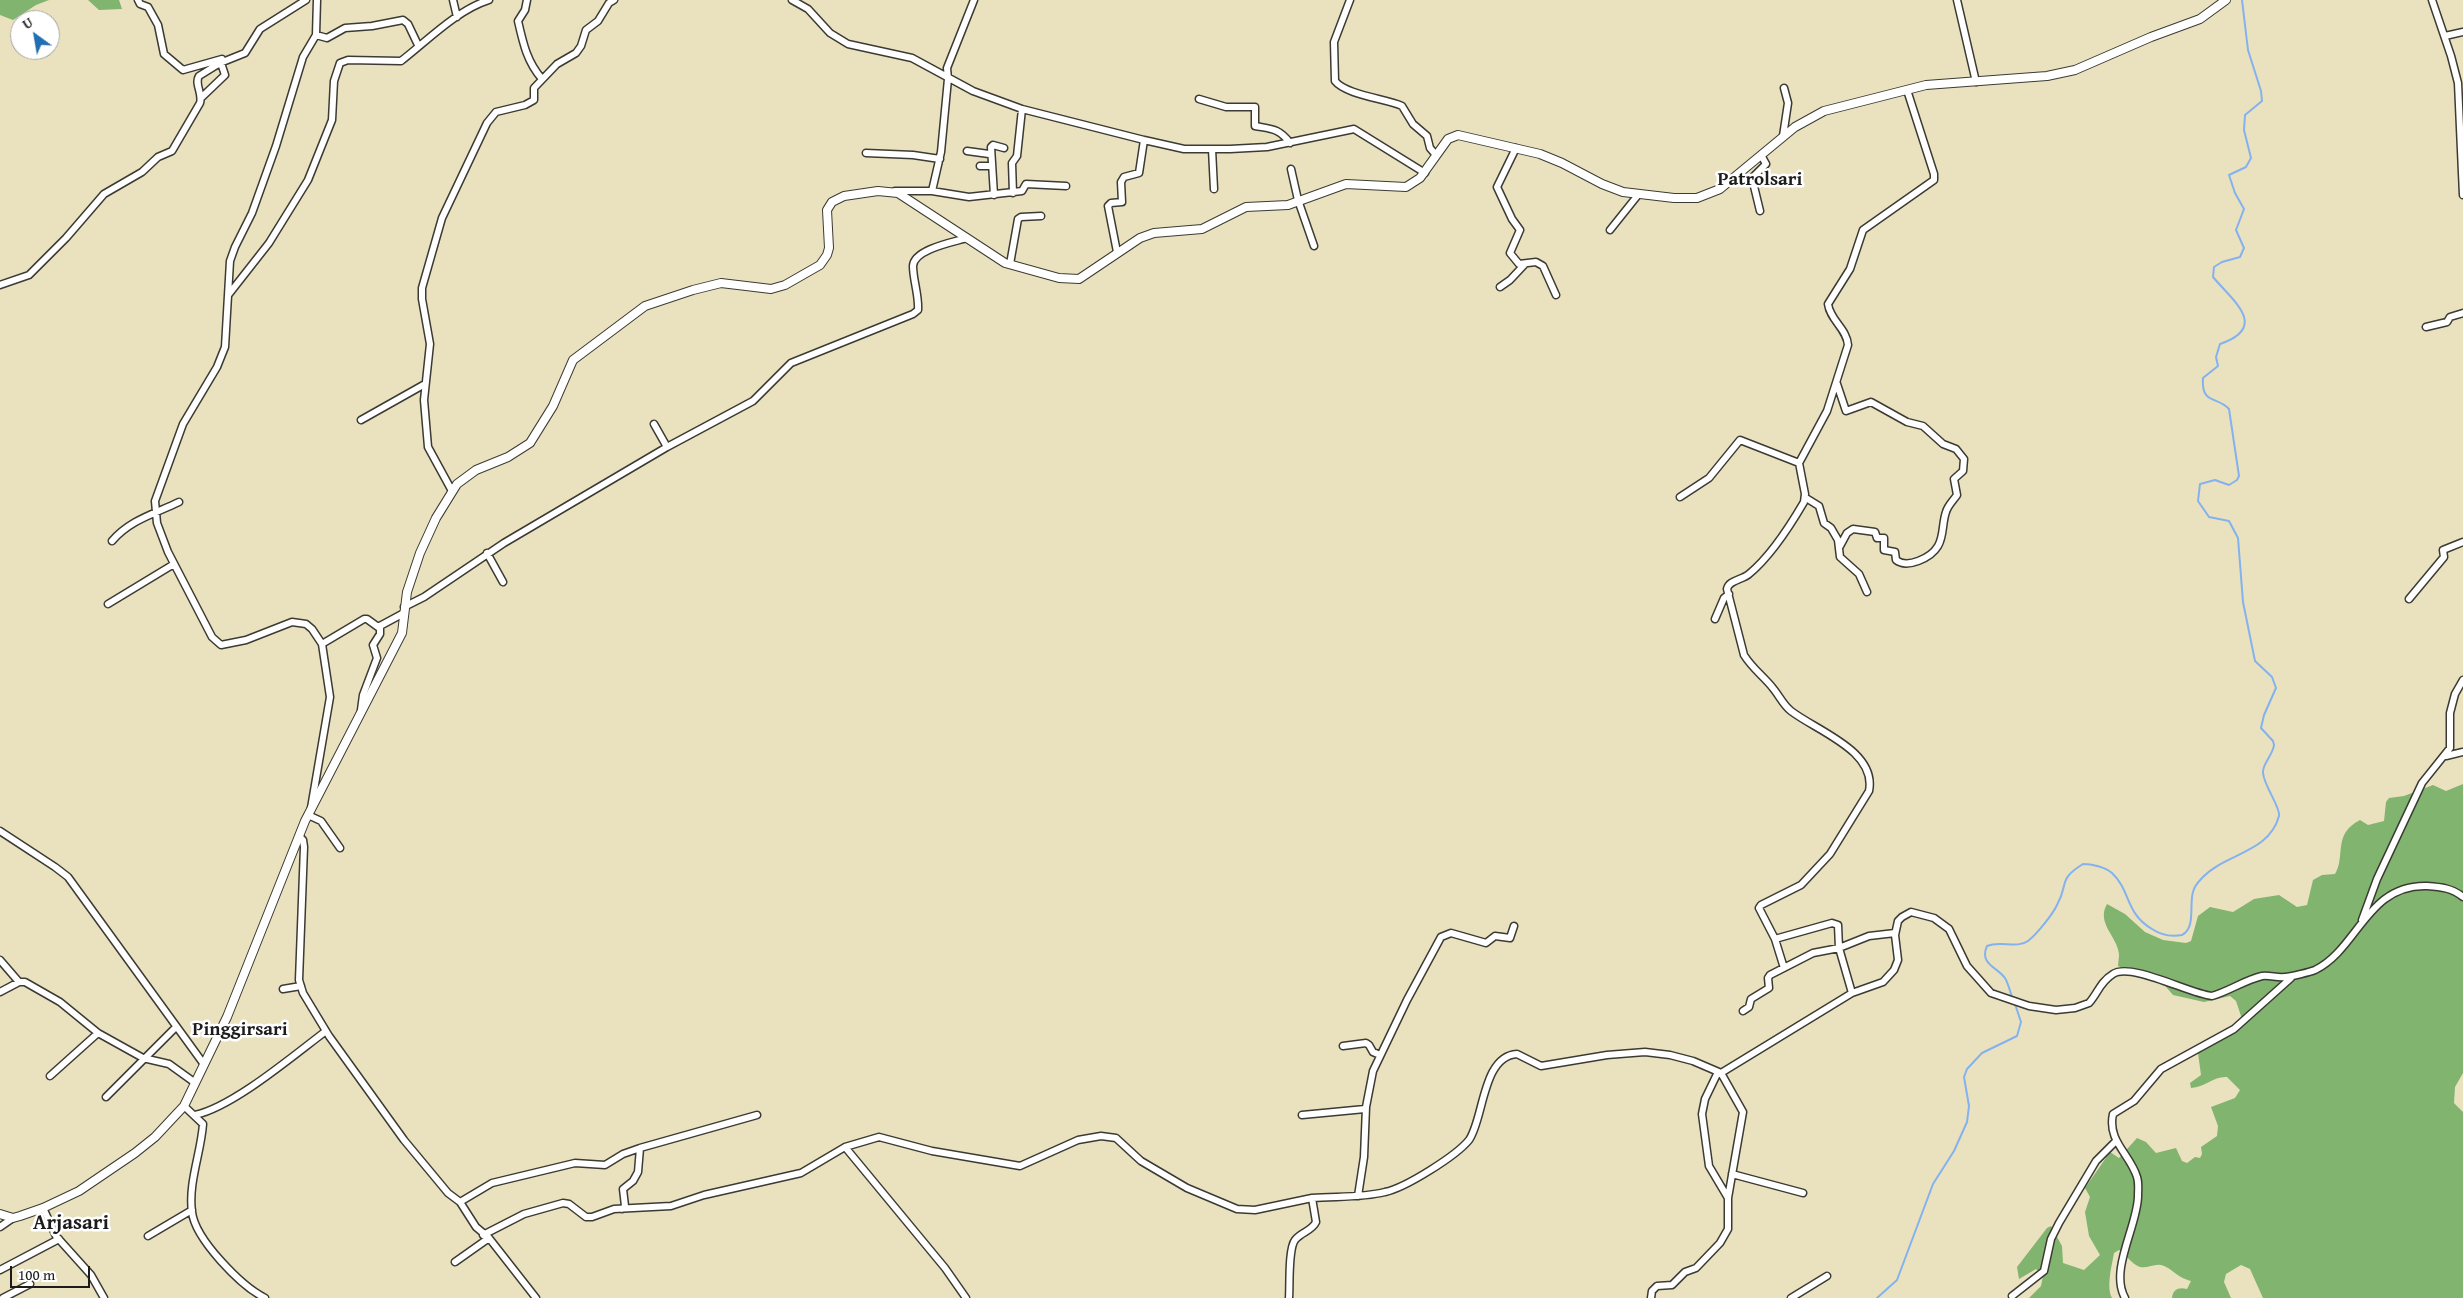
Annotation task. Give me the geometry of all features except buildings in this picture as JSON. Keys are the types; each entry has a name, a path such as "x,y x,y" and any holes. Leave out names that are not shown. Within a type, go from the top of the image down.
{"street":[{"path":"138,0 140,4 148,6 156,20 165,55 183,70 247,51"},
{"path":"202,97 196,83 198,77 221,63 234,59 247,51 260,29 306,0"},
{"path":"309,813 330,697 322,644 312,629 306,624 292,622 246,640 221,645 212,638 174,564 155,513 158,491 177,438 225,347 230,267 235,247 252,213 276,146 304,57 316,35 317,0"},
{"path":"453,0 457,17"},
{"path":"228,294 247,273 308,180 332,120 333,90 338,65 348,60 401,61 418,45 457,17 489,0"},
{"path":"527,0 525,10 518,22 530,64 542,79"},
{"path":"452,491 428,447 424,400 430,344 422,299 422,288 442,218 487,123 496,112 533,101 535,98 534,88 541,83 542,79 557,64 576,53 581,46 586,30 598,21 609,3 614,0"},
{"path":"792,0 808,9 830,33 848,44 877,52 912,58 973,91 1022,109 1144,140 1184,148 1267,147 1354,129 1425,173"},
{"path":"1350,0 1334,42 1334,79 1336,83 1369,97 1402,106 1413,124 1427,136 1430,148 1436,155"},
{"path":"1957,0 1976,82"},
{"path":"887,191 902,195 996,259 1059,278 1079,279 1092,272 1117,252 1140,238 1154,233 1195,230 1210,226 1229,214 1246,207 1281,206 1346,184 1406,186 1425,173 1448,139 1458,135 1516,148 1562,163 1612,188 1638,195 1674,198 1704,196 1720,189 1804,120 1834,107 1936,84 2047,76 2075,70 2151,37 2200,19 2226,0"},
{"path":"2432,0 2445,36 2458,83 2462,134 2463,195"},
{"path":"932,191 940,159 948,79 947,68 974,1"},
{"path":"316,35 328,38 345,28 382,25 402,20 408,24 418,45"},
{"path":"2445,36 2463,32"},
{"path":"0,285 29,275 66,238 104,194 142,172 155,159 172,152 202,97 225,77 221,63"},
{"path":"1783,136 1788,103 1784,88"},
{"path":"1784,968 1775,939 1759,907 1801,884 1830,854 1869,791 1870,782 1865,765 1859,756 1786,708 1773,687 1749,664 1744,656 1728,585 1748,575 1760,562 1778,540 1806,498 1799,463 1819,428 1848,345 1847,339 1829,312 1830,300 1850,269 1863,230 1921,191 1933,182 1935,177 1908,90"},
{"path":"1199,99 1226,107 1255,107 1255,126 1280,131 1290,143"},
{"path":"1013,193 1012,163 1017,156 1022,109"},
{"path":"1117,252 1108,206 1111,203 1122,202 1121,182 1124,177 1139,173 1144,140"},
{"path":"994,196 989,154 993,145 1004,148"},
{"path":"1516,148 1497,189 1512,219 1520,230 1510,253 1516,262 1526,264 1536,262 1543,266 1556,295"},
{"path":"1212,149 1214,189"},
{"path":"967,151 989,154"},
{"path":"866,153 913,155 940,159"},
{"path":"1760,211 1752,182 1754,176 1766,164 1761,155"},
{"path":"980,166 991,166"},
{"path":"1291,169 1298,200 1314,246"},
{"path":"0,1227 13,1218 43,1208 79,1191 112,1170 155,1136 184,1106 226,1017 309,813 402,633 407,592 420,553 436,518 452,491 462,479 530,443 553,406 573,360 587,347 655,301 715,284 726,283 771,289 785,286 820,265 827,255 829,248 827,210 832,202 844,196 887,191 932,191 969,197 994,196 1022,191 1026,184 1066,186"},
{"path":"1610,230 1638,195"},
{"path":"1010,264 1018,219 1041,216"},
{"path":"322,644 366,618 376,627 380,626 487,554 667,447 753,401 791,363 917,312 918,304 913,267 916,258 923,252 967,238"},
{"path":"1500,287 1526,264"},
{"path":"2426,327 2447,322 2450,317 2463,313"},
{"path":"1836,383 1846,411 1871,402 1908,422 1923,426 1942,444 1956,449 1964,459 1963,471 1954,479 1957,495 1946,511 1939,545 1930,554 1911,563 1901,563 1896,560 1895,552 1884,550 1884,538 1877,538 1875,532 1858,529 1849,531 1840,546"},
{"path":"361,420 425,384"},
{"path":"654,424 667,447"},
{"path":"1680,497 1709,478 1740,440 1799,463"},
{"path":"1806,498 1819,506 1824,523 1833,530 1840,546 1840,557 1859,574 1867,592"},
{"path":"112,541 130,524 179,502"},
{"path":"2409,599 2444,557 2443,550 2463,542"},
{"path":"487,554 503,582"},
{"path":"108,604 174,564"},
{"path":"1715,619 1724,598 1729,594"},
{"path":"361,711 363,695 377,658 373,645 380,634 380,626"},
{"path":"2362,922 2377,879 2422,783 2431,770 2446,756 2451,744 2450,713 2455,694 2463,680"},
{"path":"2446,756 2463,752"},
{"path":"309,813 321,821 340,848"},
{"path":"0,831 68,877 203,1064"},
{"path":"299,836 303,840 304,847 301,986 326,1031 413,1151 448,1194 460,1202 465,1212 536,1298"},
{"path":"1728,1198 1709,1166 1702,1114 1705,1099 1720,1073 1852,993 1882,982 1894,970 1899,954 1895,933 1902,917 1911,912 1942,922 1954,935 1962,957 1973,974 1991,993 2029,1006 2066,1010 2081,1007 2093,998 2101,983 2119,972 2150,976 2212,996 2256,978 2271,976 2286,978 2315,970 2329,960 2343,946 2381,902 2397,892 2411,887 2444,887 2456,891 2463,897"},
{"path":"1775,939 1834,923 1839,927 1839,948 1852,993"},
{"path":"1358,1196 1364,1157 1365,1109 1370,1080 1407,1000 1441,937 1451,933 1486,942 1495,936 1510,938 1514,926"},
{"path":"1743,1011 1749,1007 1751,999 1769,988 1768,976 1813,953 1839,948 1869,936 1895,933"},
{"path":"0,960 19,982 28,984 60,1002 98,1033 147,1059 169,1064 194,1082"},
{"path":"2125,1298 2121,1278 2125,1249 2138,1207 2139,1185 2137,1176 2115,1142 2113,1112 2134,1101 2161,1069 2234,1029 2294,975"},
{"path":"0,992 19,982"},
{"path":"283,989 301,986"},
{"path":"106,1097 147,1059 176,1027"},
{"path":"195,1115 210,1111 242,1092 326,1031"},
{"path":"50,1076 98,1033"},
{"path":"1343,1046 1366,1043 1373,1052 1380,1056"},
{"path":"455,1262 486,1236 524,1214 563,1203 569,1204 586,1217 592,1217 614,1209 671,1206 704,1195 801,1173 845,1146 864,1139 886,1138 932,1151 1020,1166 1078,1140 1101,1136 1121,1141 1141,1161 1187,1188 1237,1209 1261,1209 1312,1198 1358,1196 1390,1190 1427,1171 1463,1146 1471,1137 1491,1076 1501,1062 1511,1054 1517,1054 1541,1066 1607,1055 1645,1052 1670,1055 1693,1061 1720,1073 1743,1110 1728,1198 1729,1225 1720,1243 1696,1268 1685,1272 1674,1284 1661,1285 1654,1288 1651,1298"},
{"path":"184,1106 203,1124 194,1179 192,1210 202,1232 218,1258 244,1284 265,1298"},
{"path":"1302,1115 1365,1109"},
{"path":"460,1202 492,1183 554,1166 575,1163 605,1165 623,1154 640,1148 757,1115"},
{"path":"2012,1296 2044,1271 2052,1239 2059,1224 2096,1161 2115,1142"},
{"path":"845,1146 945,1268 966,1298"},
{"path":"622,1210 625,1206 623,1189 633,1182 638,1172 640,1148"},
{"path":"1732,1174 1803,1193"},
{"path":"1289,1298 1293,1242 1312,1228 1316,1222 1312,1198"},
{"path":"43,1208 59,1239 90,1275 104,1298"},
{"path":"148,1236 192,1210"},
{"path":"0,1214 13,1218"},
{"path":"0,1270 59,1239"},
{"path":"1791,1298 1827,1276"},
{"path":"3,1298 30,1284"}],"green space":[{"path":"0,0 49,0 28,10 10,10 10,19 0,15"},
{"path":"88,0 119,0 122,9 99,10"},
{"path":"2463,784 2463,1073 2455,1087 2454,1103 2463,1112 2463,1298 2263,1298 2250,1269 2241,1265 2226,1274 2224,1282 2231,1298 2172,1298 2175,1291 2181,1288 2187,1289 2191,1281 2182,1278 2161,1265 2140,1267 2119,1250 2114,1253 2109,1282 2112,1298 2029,1298 2041,1286 2043,1276 2036,1269 2019,1279 2017,1267 2047,1228 2051,1226 2062,1246 2063,1263 2084,1270 2100,1255 2089,1236 2085,1212 2090,1197 2085,1188 2110,1152 2119,1158 2137,1138 2146,1142 2156,1153 2176,1148 2182,1161 2187,1163 2195,1157 2200,1158 2202,1154 2201,1147 2217,1136 2218,1126 2211,1107 2235,1098 2240,1090 2227,1077 2218,1078 2201,1086 2191,1088 2190,1083 2201,1075 2198,1053 2244,1025 2236,1001 2230,996 2204,1002 2173,995 2155,974 2126,970 2118,966 2119,954 2117,947 2105,923 2104,911 2107,904 2125,914 2145,932 2163,940 2186,943 2191,941 2198,916 2210,907 2233,912 2254,899 2279,895 2297,907 2307,905 2313,880 2322,875 2335,874 2340,860 2343,839 2351,826 2360,820 2368,825 2384,821 2386,802 2389,798 2404,796 2433,785 2446,791"}],"waterway":[{"path":"2012,997 2005,978 1990,965 1985,957 1987,946 1992,944 2019,944 2028,941 2055,909 2067,878 2075,869 2083,864 2106,869 2118,880 2132,909 2143,923 2159,933 2174,936 2182,935 2186,932 2191,921 2192,897 2198,882 2212,869 2257,845 2266,838 2274,828 2279,816 2263,773 2264,766 2274,745 2273,741 2261,728 2264,715 2276,688 2272,677 2255,661 2243,602 2238,538 2229,521 2209,517 2198,501 2200,484 2215,480 2229,485 2237,480 2239,476 2229,409 2207,396 2203,387 2203,378 2218,366 2216,357 2220,344 2235,337 2243,330 2245,321 2237,304 2213,277 2214,267 2222,262 2240,257 2244,248 2236,230 2244,209 2235,193 2229,175 2246,167 2251,158 2244,130 2245,115 2262,101 2261,91 2248,50 2242,0"},
{"path":"1877,1298 1897,1280 1933,1184 1954,1151 1967,1122 1969,1106 1964,1077 1967,1069 1982,1053 2017,1036 2021,1022 2015,1004"}],"district":[{"name":"Patrolsari","path":"1760,180"},
{"name":"Pinggirsari","path":"240,1030"},
{"name":"Arjasari","path":"71,1224"}]}
